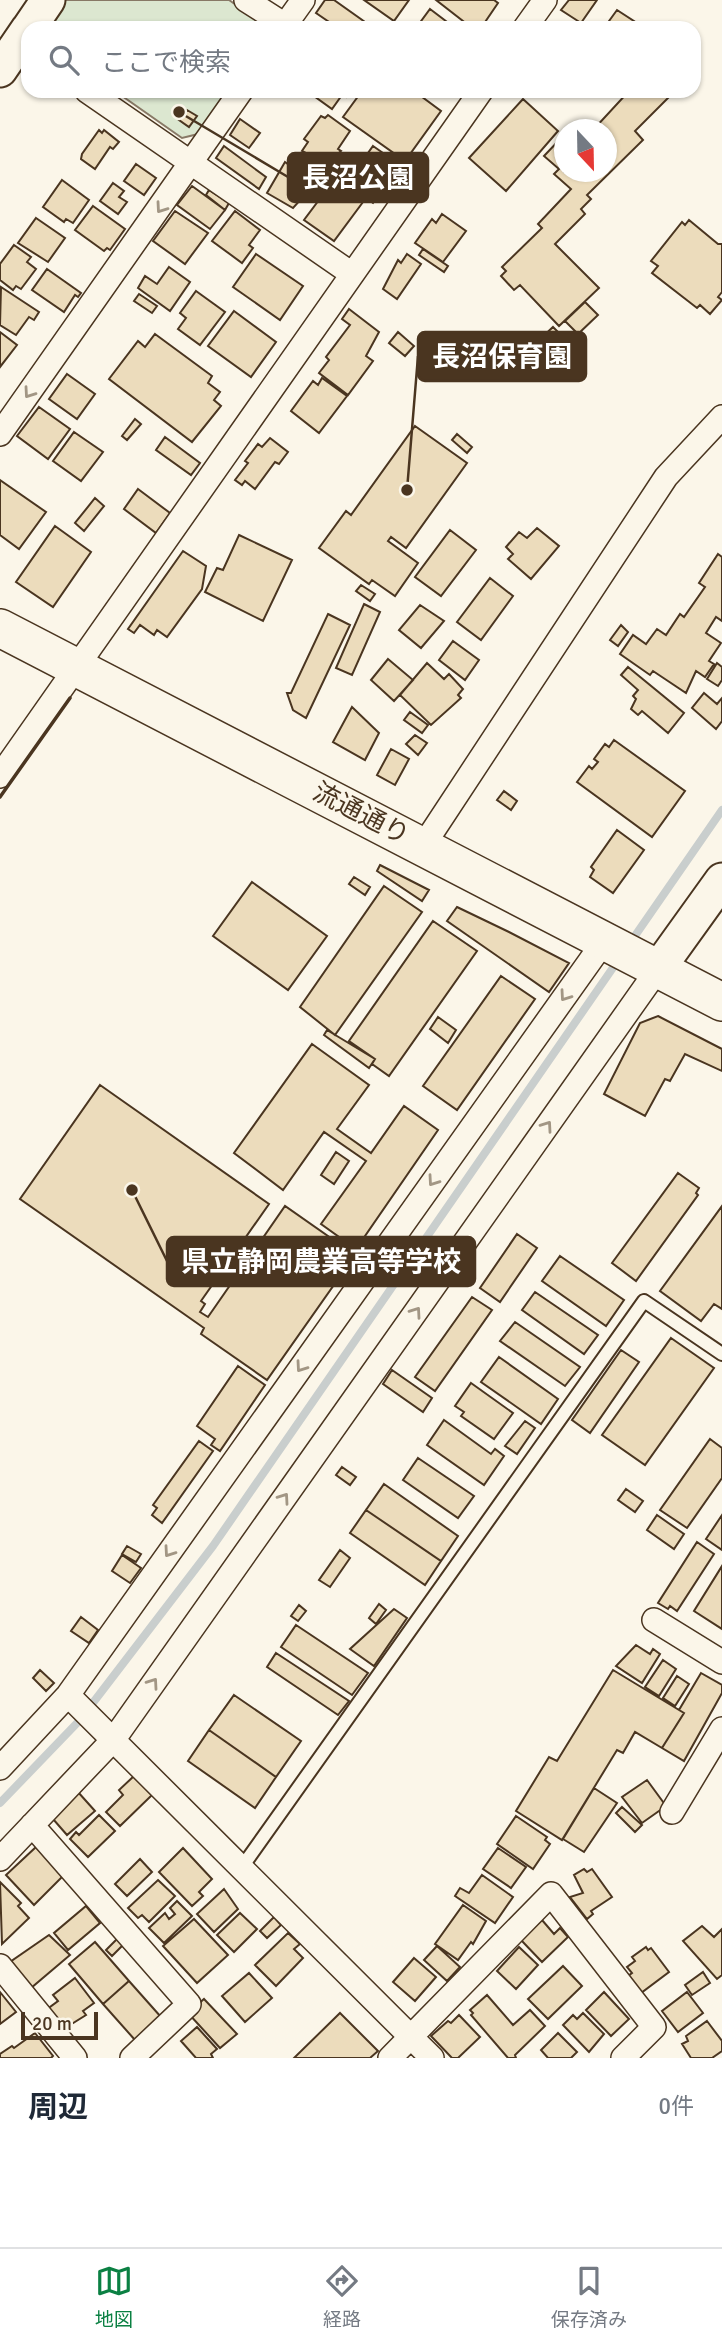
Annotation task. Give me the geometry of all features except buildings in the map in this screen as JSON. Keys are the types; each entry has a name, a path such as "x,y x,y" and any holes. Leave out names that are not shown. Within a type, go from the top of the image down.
{"main road":[{"name":"流通通り","path":"0,628 722,1002"}],"street":[{"path":"36,21 48,0"},
{"path":"246,0 276,21"},
{"path":"288,21 303,0"},
{"path":"530,21 545,0"},
{"path":"0,70 21,43"},
{"path":"97,98 352,274"},
{"path":"0,434 236,98"},
{"path":"0,776 476,98"},
{"path":"423,846 666,477 722,417"},
{"path":"0,1859 114,1739 652,965 722,880"},
{"path":"0,1768 68,1695 605,940"},
{"path":"654,1620 722,1662"},
{"path":"68,1695 432,2058"},
{"path":"671,1812 722,1729"},
{"path":"32,1825 189,2004 132,2058"},
{"path":"390,2058 551,1894 654,2027 622,2058"},
{"path":"0,1966 75,2058"}],"lane":[{"path":"242,1867 643,1301 722,1354"}],"green space":[{"path":"64,0 229,0 259,21 49,21"},
{"path":"125,98 222,98 198,134 182,138"}],"waterway":[{"path":"630,943 722,810"},
{"path":"0,1803 79,1721 213,1546 619,959"}],"wall":[{"path":"0,797 70,698"}],"place":[{"name":"長沼公園","path":"179,112"},
{"name":"長沼保育園","path":"407,490"},
{"name":"県立静岡農業高等学校","path":"132,1190"}]}
